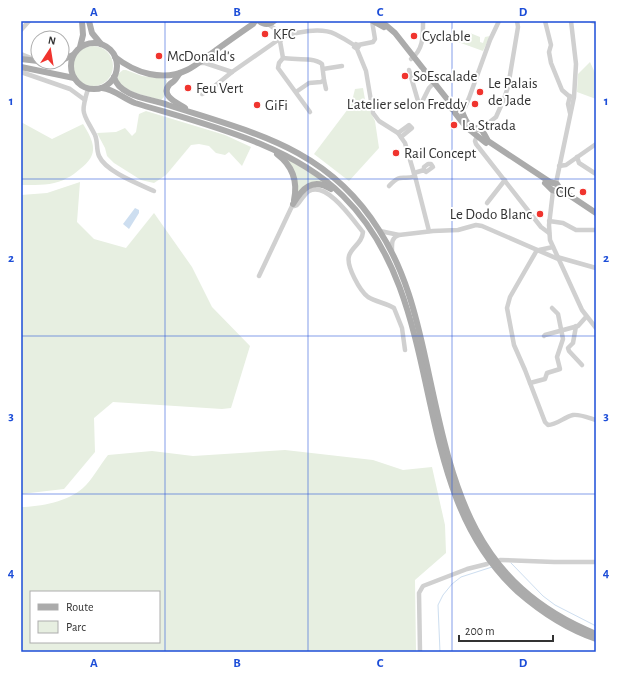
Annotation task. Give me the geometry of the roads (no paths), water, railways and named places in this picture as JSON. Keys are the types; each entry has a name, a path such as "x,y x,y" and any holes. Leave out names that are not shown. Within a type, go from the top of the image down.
{"main road":[{"path":"80,47 83,36 82,21"},
{"path":"89,21 92,33 101,44 111,51 115,57 131,68 153,75 169,75 181,72 198,63 254,23 272,22"},
{"path":"377,24 412,58"},
{"path":"377,24 391,29 433,84 450,104 458,110 468,124 476,129 488,141 596,214"},
{"path":"70,56 80,47 88,44 101,44"},
{"path":"73,54 70,66 74,78 78,83 88,89 102,88 112,90 135,103 261,144 289,157 321,177 342,195 365,221 390,261 404,298 416,338 444,463 461,511 472,533 493,564 509,583 529,601 554,620 596,639"},
{"path":"115,57 116,84 131,94 197,114 289,147 312,161 336,179 355,197 380,231 392,251 401,271 414,312 451,471 463,505 474,526 488,550 521,588 557,615 596,634"},
{"path":"21,67 74,78"},
{"path":"102,88 109,84 115,74 122,68 131,68"},
{"path":"181,72 168,88 169,97 197,114"},
{"path":"261,144 282,158 291,169 296,182 293,204"},
{"path":"293,204 298,195 305,188 315,184 322,185 331,189 365,221"}],"street":[{"path":"21,30 29,21"},
{"path":"412,58 417,53 422,43 423,21"},
{"path":"458,110 469,98 490,40 499,21"},
{"path":"517,21 518,28 507,91 496,117 486,125 474,141 541,227 549,233"},
{"path":"545,21 551,44 549,52 551,62 562,90 570,97"},
{"path":"571,21 576,64 574,97 554,187 549,221 549,233 553,247 560,259 586,317 596,328"},
{"path":"592,21 596,22"},
{"path":"272,22 280,39 283,58 279,63 278,68 310,112"},
{"path":"356,46 373,42 375,39 377,24"},
{"path":"202,94 280,39 318,30 334,34 356,46 366,71 373,113 379,121 400,135 405,143 415,174 428,231"},
{"path":"283,58 318,61 322,64 326,89"},
{"path":"198,63 205,63 232,72"},
{"path":"323,69 342,66"},
{"path":"409,70 418,101 420,103 433,84"},
{"path":"21,72 70,89 85,100"},
{"path":"296,92 309,84 324,80"},
{"path":"570,113 568,108 570,97 575,87"},
{"path":"88,89 83,115 95,136 99,156 113,171 154,191"},
{"path":"559,166 566,165 596,144"},
{"path":"577,157 579,163 596,174"},
{"path":"389,186 400,177 412,177 424,170"},
{"path":"487,203 505,180"},
{"path":"259,276 293,204 294,206 297,205 310,190 316,189 330,195 350,215 362,232 360,241 348,257 348,264 351,272 367,296 394,308 402,328 405,350"},
{"path":"549,221 563,223 576,230 596,230"},
{"path":"392,251 392,241 394,237 399,235 428,231 458,230 472,226 482,226 560,259 596,268"},
{"path":"380,231 399,235"},
{"path":"546,248 550,240"},
{"path":"547,254 553,247"},
{"path":"553,247 537,250 510,297 507,308 514,345 545,422 548,425 552,425 572,415 578,415 596,420"},
{"path":"530,383 545,379 547,373 560,369 557,357 563,338 558,314 552,308"},
{"path":"544,336 549,332 576,326 586,317"},
{"path":"576,326 573,343 568,348 568,351 582,365"},
{"path":"500,560 596,562"},
{"path":"420,652 420,589 423,586 467,569 487,564"}],"water":[{"path":"135,208 139,210 139,213 129,229 123,224"}],"waterway":[{"path":"511,563 543,596 555,605 596,626"},
{"path":"440,652 438,605 443,595 452,584 461,577 492,567"}],"place":[{"name":"KFC","path":"265,34"},
{"name":"Cyclable","path":"414,36"},
{"name":"McDonald's","path":"159,56"},
{"name":"SoEscalade","path":"405,76"},
{"name":"Feu Vert","path":"188,88"},
{"name":"Le Palais de Jade","path":"480,92"},
{"name":"L'atelier selon Freddy","path":"475,104"},
{"name":"GiFi","path":"257,105"},
{"name":"La Strada","path":"454,125"},
{"name":"Rail Concept","path":"396,153"},
{"name":"CIC","path":"583,192"},
{"name":"Le Dodo Blanc","path":"540,214"}]}
